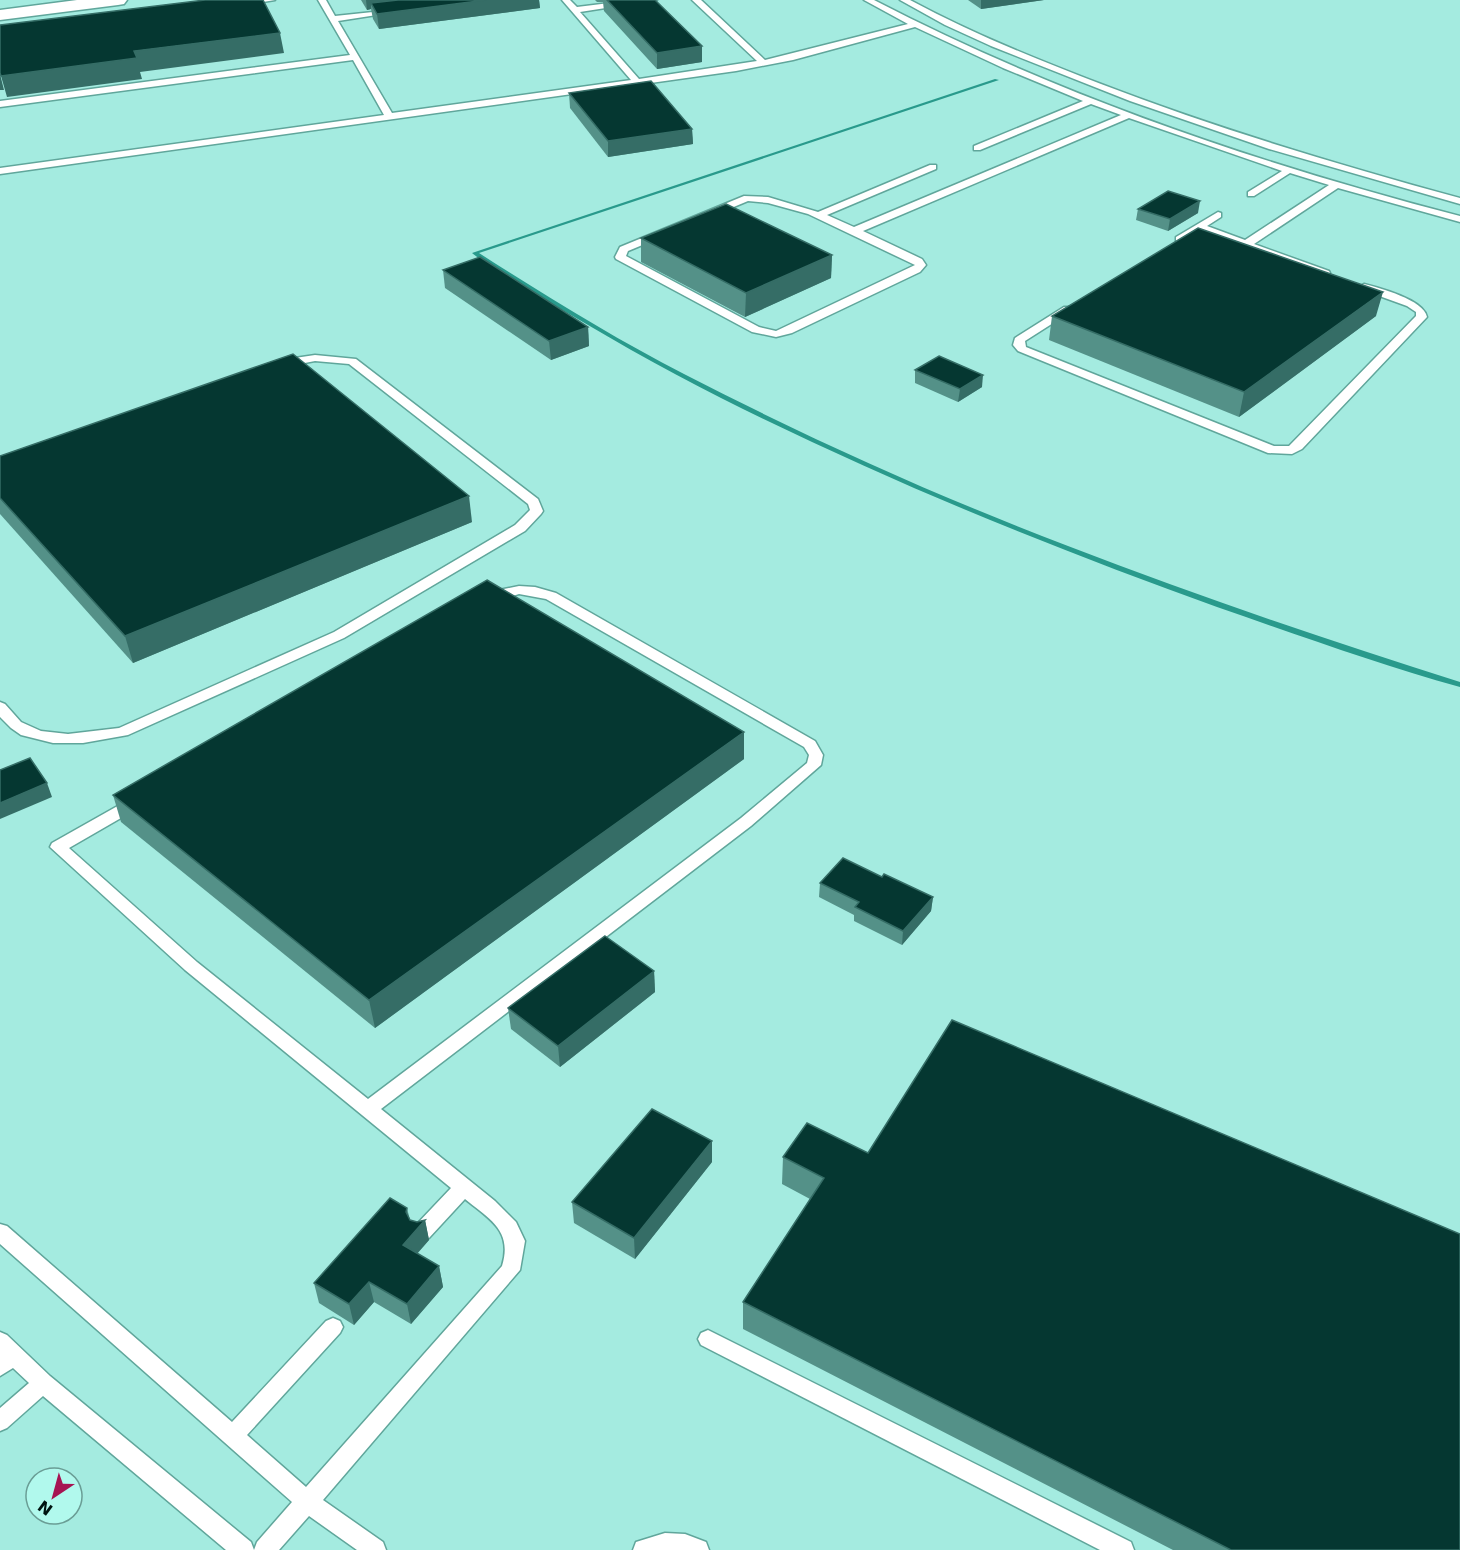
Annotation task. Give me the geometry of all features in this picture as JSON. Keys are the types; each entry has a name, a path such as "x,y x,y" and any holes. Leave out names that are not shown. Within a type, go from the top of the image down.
{"street":[{"path":"0,15 118,0"}],"lane":[{"path":"235,4 271,0"},
{"path":"322,0 390,117"},
{"path":"566,0 636,81"},
{"path":"574,10 653,0"},
{"path":"696,0 764,63"},
{"path":"868,0 915,25 1091,101 1289,170 1460,219"},
{"path":"904,0 942,21 1011,53 1185,119 1351,171 1460,201"},
{"path":"333,19 403,10"},
{"path":"0,171 764,63 915,25"},
{"path":"0,104 355,57"},
{"path":"977,148 1091,101"},
{"path":"853,231 1129,115"},
{"path":"816,216 933,167"},
{"path":"1251,194 1289,170"},
{"path":"1247,244 1337,184"},
{"path":"747,198 772,199 853,231 918,261 921,265 916,270 788,331 776,334 756,330 620,257 624,249 747,198"},
{"path":"1170,245 1218,215"},
{"path":"1198,227 1335,276"},
{"path":"1073,306 1019,340 1022,349 1261,446 1284,451 1298,446 1422,317 1421,311 1411,304 1356,284"},
{"path":"0,707 17,726 38,735 65,739 93,739 123,732 339,635 520,528 537,511 534,502 352,361 318,356 300,358 267,369"},
{"path":"368,1109 746,822 814,765 816,755 810,744 551,596 536,590 518,589 500,593 474,608"},
{"path":"152,794 58,847 191,966 464,1187 510,1227 517,1250 510,1270 265,1550"},
{"path":"422,1232 464,1187"},
{"path":"0,1232 308,1502 375,1550"},
{"path":"233,1435 333,1327"},
{"path":"708,1339 1123,1550"},
{"path":"5,1354 243,1550"},
{"path":"0,1421 43,1383"},
{"path":"644,1550 660,1544 686,1543 698,1550"}],"building":[{"path":"205,0 263,0 280,33 134,51 137,58 1,76 0,25"},
{"path":"398,0 486,0 377,14 371,3"},
{"path":"607,0 655,0 702,46 657,53"},
{"path":"651,81 692,129 608,141 569,93"},
{"path":"1168,191 1200,201 1170,219 1138,209"},
{"path":"726,204 832,255 746,293 641,238"},
{"path":"1198,228 1383,292 1244,392 1052,316"},
{"path":"480,257 588,327 549,341 443,270"},
{"path":"293,354 469,496 125,636 0,498 0,456"},
{"path":"939,356 983,375 960,389 915,370"},
{"path":"487,580 744,732 369,1000 113,795"},
{"path":"30,758 47,783 0,803 0,770"},
{"path":"843,858 882,877 884,874 933,897 903,931 855,907 859,902 820,883"},
{"path":"605,936 654,971 558,1046 508,1008"},
{"path":"952,1020 1460,1234 1460,1550 1231,1550 743,1302 824,1178 783,1157 807,1123 868,1153"},
{"path":"652,1109 712,1141 634,1238 572,1202"},
{"path":"390,1198 407,1208 406,1212 410,1220 417,1222 425,1220 403,1245 439,1266 407,1304 369,1282 349,1304 314,1283"}],"waterway":[{"path":"997,80 475,253 655,361 774,422 870,466 966,508 1162,584 1460,685"}]}
